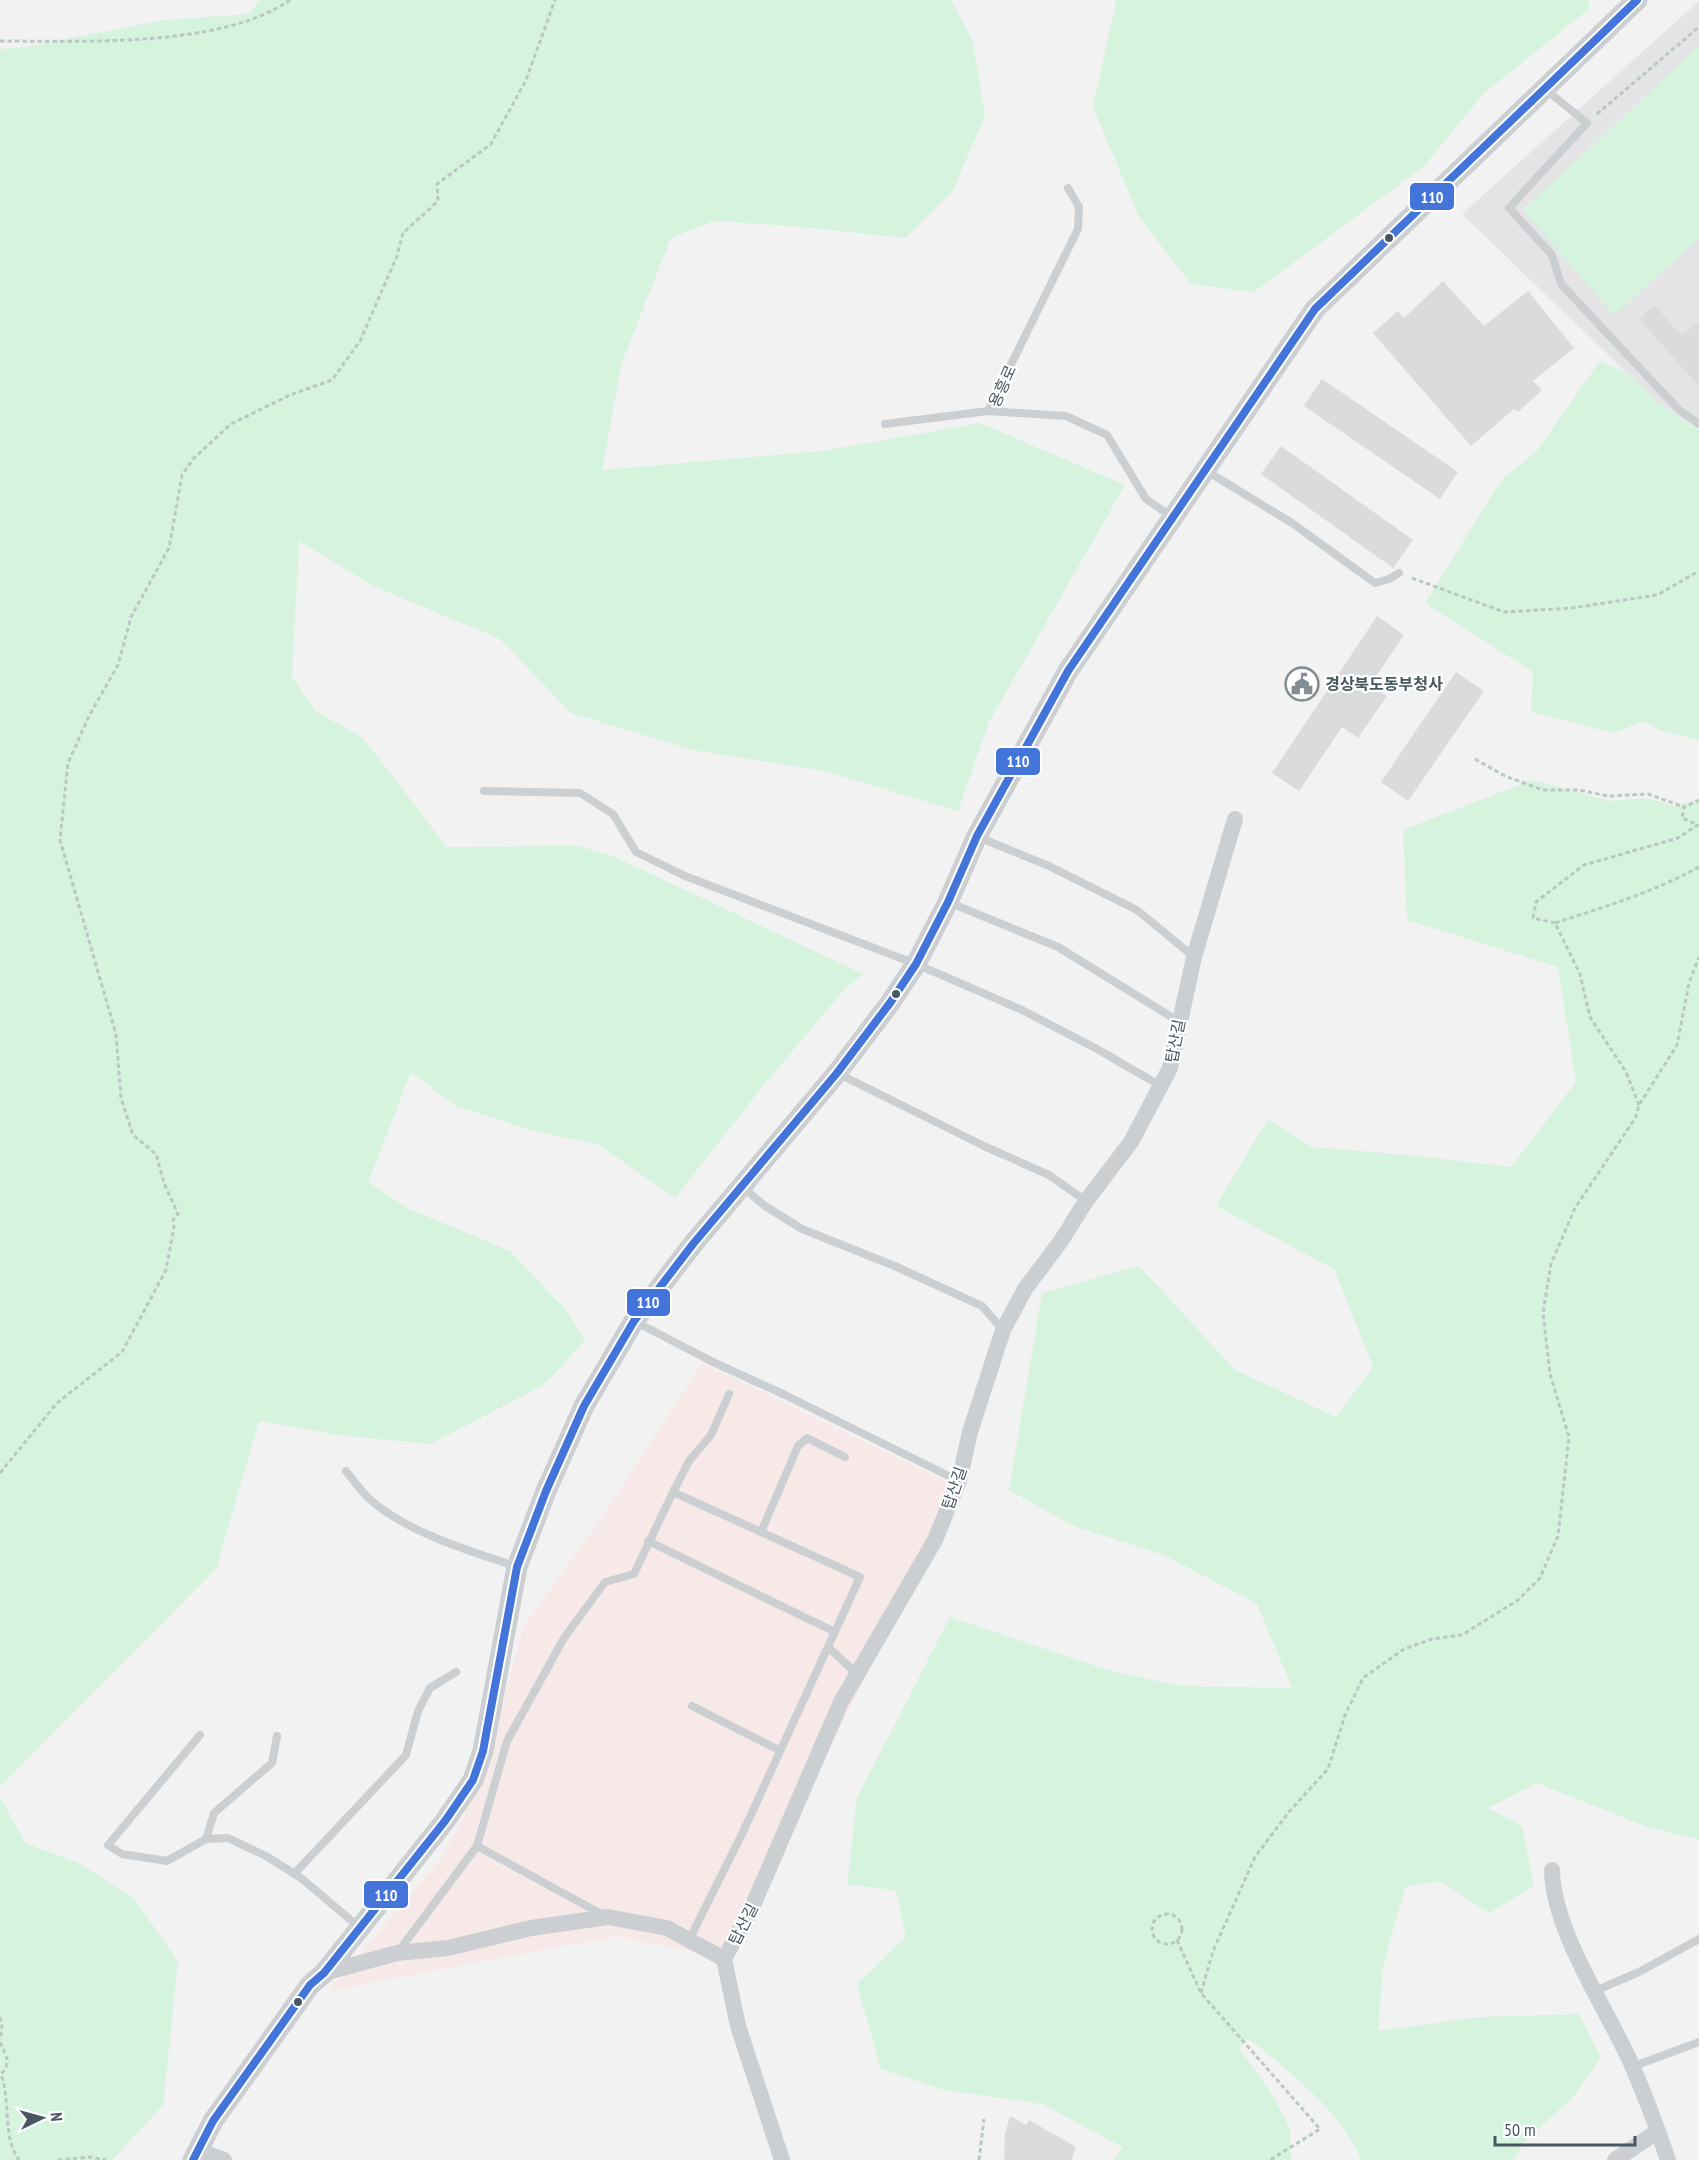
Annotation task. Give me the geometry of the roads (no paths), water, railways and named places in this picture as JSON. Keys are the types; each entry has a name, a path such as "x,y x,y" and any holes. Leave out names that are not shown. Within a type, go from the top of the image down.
{"street":[{"path":"224,2160 196,2155 213,2121 310,1985 324,1973 445,1821 473,1780 483,1751 517,1568 546,1491 584,1406 634,1321 741,1186 837,1073 916,964 948,902 977,836 1068,671 1171,516 1315,309 1637,0"},
{"name":"탑산길","path":"782,2160 738,2026 724,1959 750,1912 841,1702 935,1540 959,1481 970,1432 1003,1330 1025,1289 1061,1241 1086,1201 1131,1142 1162,1086 1170,1068 1178,1022 1194,957 1235,819"},
{"path":"1552,1870 1552,1888 1564,1924 1632,2067 1668,2160"},
{"path":"324,1973 397,1953 448,1948 531,1928 608,1917 667,1928 724,1959"},
{"path":"1615,2160 1657,2132"}],"lane":[{"path":"1545,88 1587,123 1509,208 1552,255 1561,284 1679,410 1699,424"},
{"name":"용흥로","path":"1068,188 1079,207 1078,229 988,411 1066,416 1107,435 1146,499 1171,516"},
{"path":"885,424 988,411"},
{"path":"1204,468 1292,524 1375,583 1399,573"},
{"path":"483,791 580,794 613,814 636,852 685,876 916,964 1022,1010 1162,1086"},
{"path":"977,836 1049,866 1137,910 1194,957"},
{"path":"948,902 1058,947 1178,1022"},
{"path":"837,1073 984,1146 1049,1175 1086,1201"},
{"path":"741,1186 765,1206 802,1229 897,1267 982,1306 1003,1330"},
{"path":"634,1321 713,1362 959,1481"},
{"path":"397,1953 477,1846 507,1741 564,1638 605,1582 634,1574 648,1541 689,1461 711,1435 729,1394"},
{"path":"761,1532 798,1446 807,1438 845,1457"},
{"path":"346,1471 373,1502 409,1524 442,1542 517,1568"},
{"path":"673,1492 860,1577 743,1832 689,1940"},
{"path":"648,1541 835,1632"},
{"path":"828,1647 857,1674"},
{"path":"294,1874 406,1755 413,1727 430,1688 456,1672"},
{"path":"692,1706 779,1750"},
{"path":"200,1735 108,1845 122,1854 167,1861 206,1839 228,1838 266,1856 294,1874 360,1927"},
{"path":"206,1839 214,1813 273,1763 277,1736"},
{"path":"477,1846 608,1917"},
{"path":"1595,1991 1639,1972 1699,1939"},
{"path":"1632,2067 1699,2043"}],"place":[{"name":"경상북도동부청사","path":"1302,684"}]}
